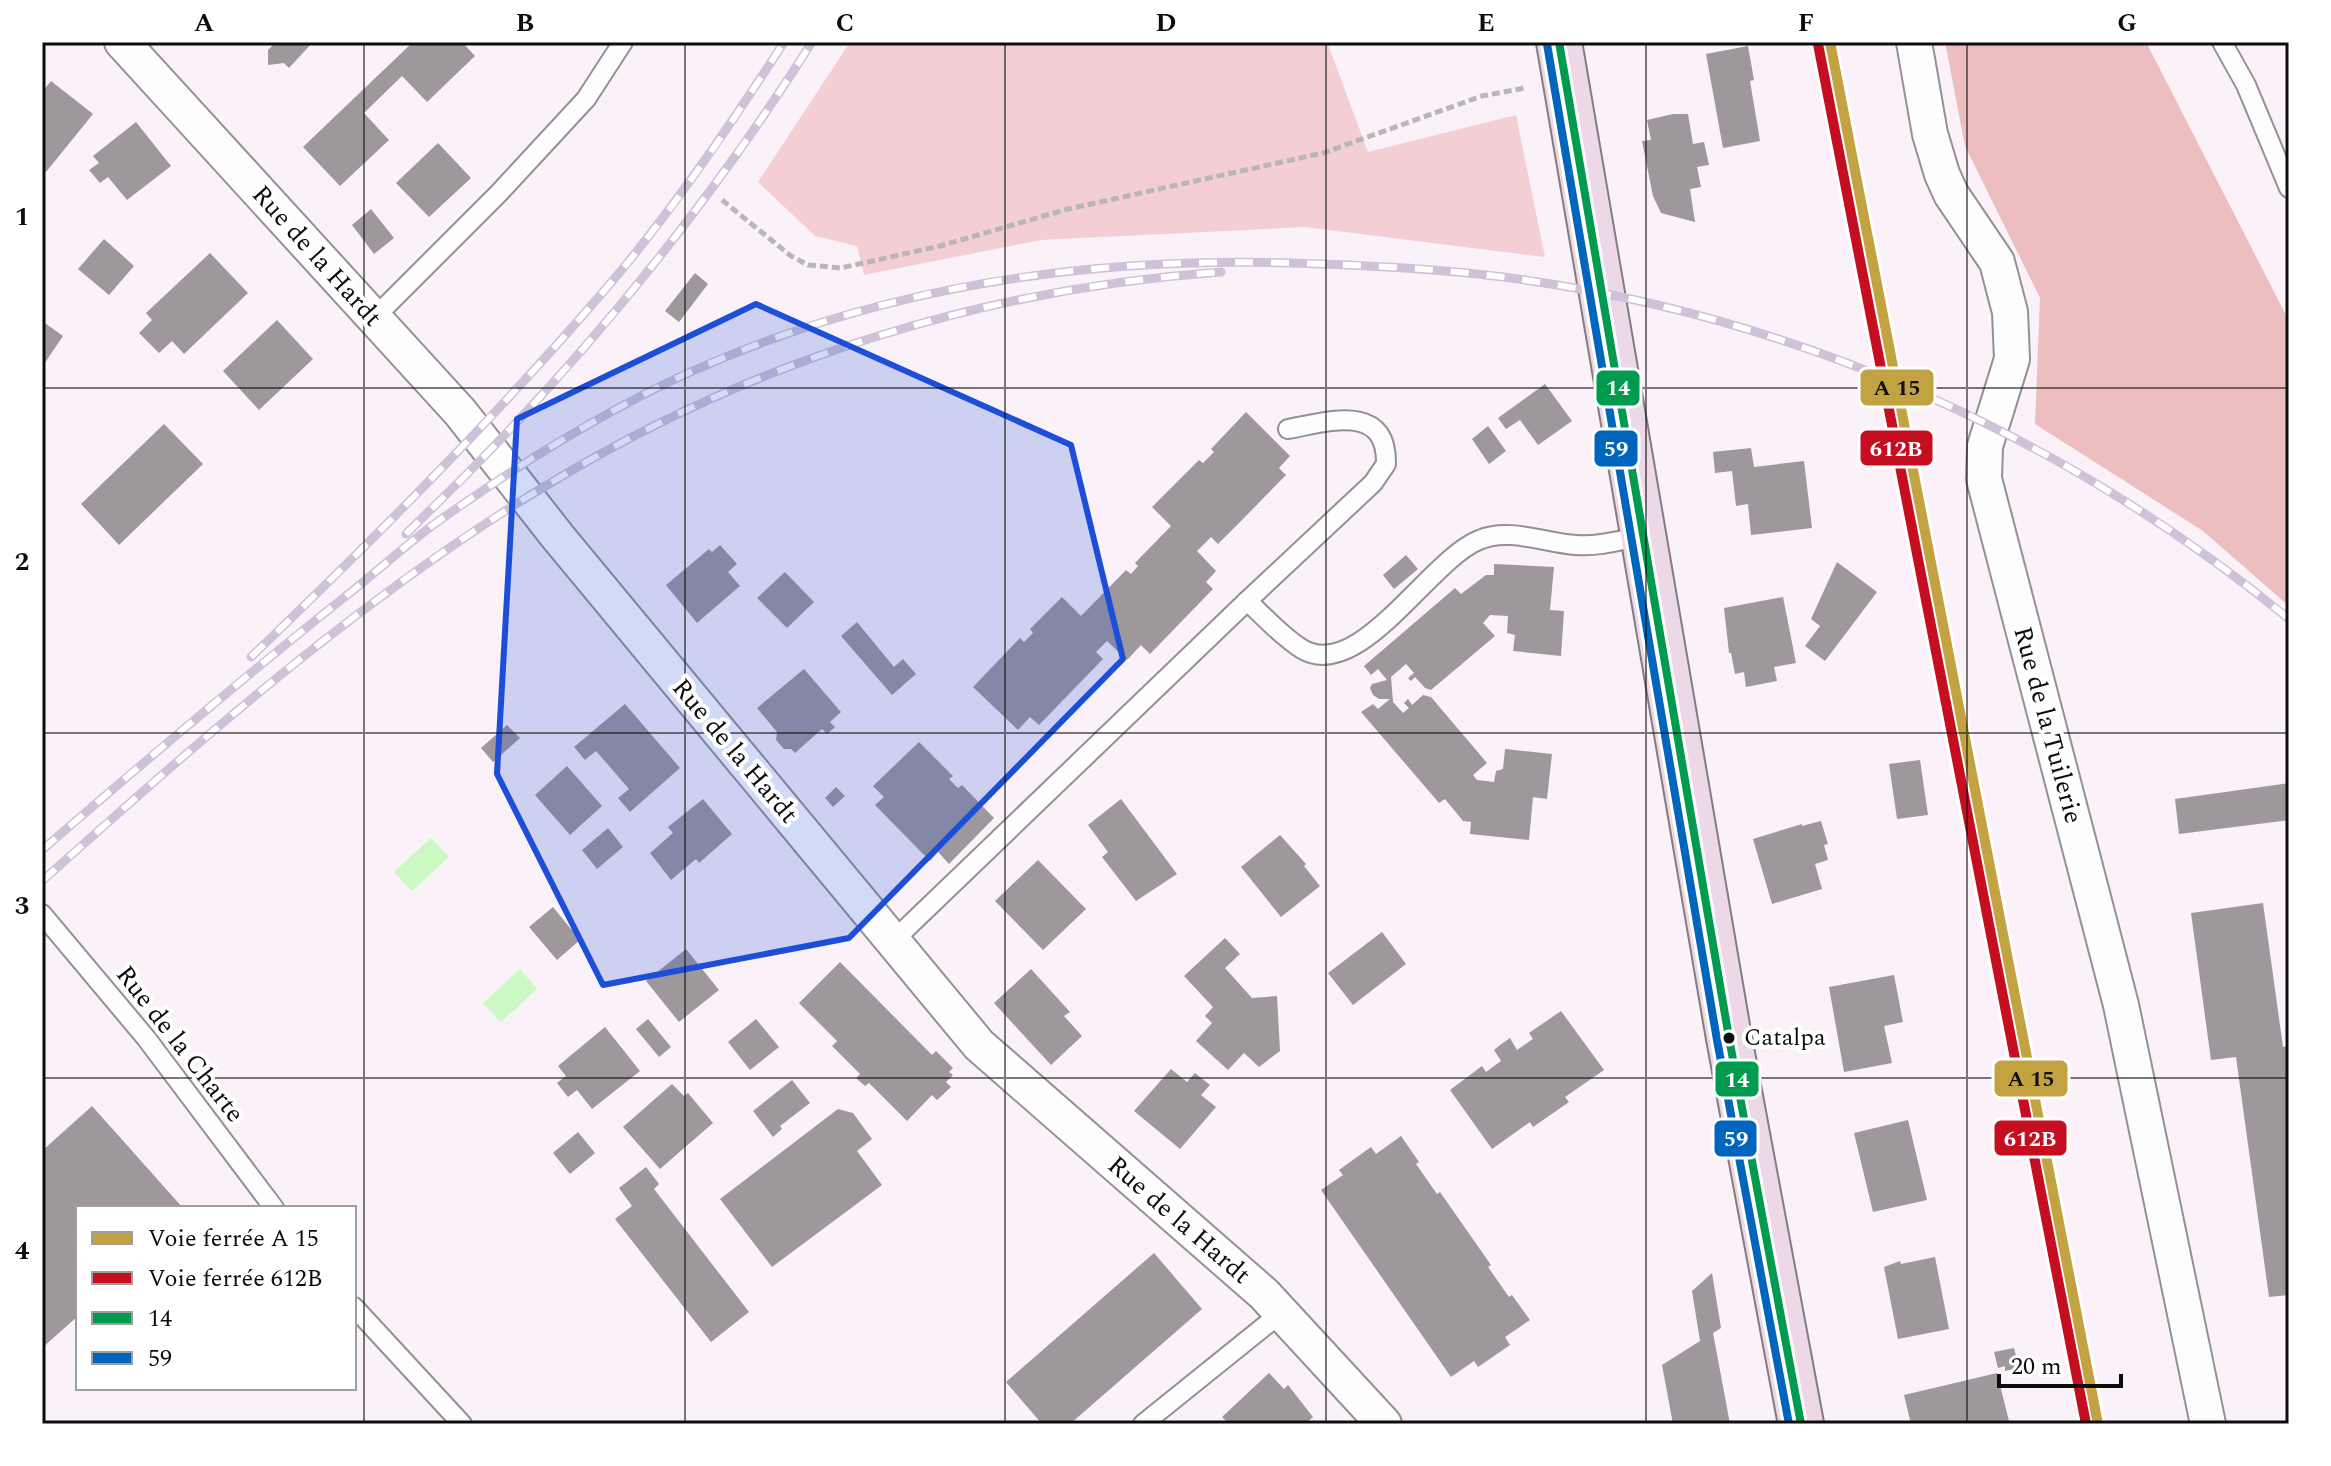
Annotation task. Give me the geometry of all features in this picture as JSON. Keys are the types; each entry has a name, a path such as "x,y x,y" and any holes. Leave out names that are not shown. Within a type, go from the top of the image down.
{"main road":[{"path":"1562,61 1729,1038 1801,1424"}],"street":[{"name":"Rue de la Hardt","path":"122,42 460,412 558,537 979,1045 1264,1294 1384,1424"},
{"name":"Rue de la Tuilerie","path":"1914,42 1930,134 1942,174 1951,194 1997,262 2005,284 2013,335 2012,359 1985,446 1984,479 2121,1005 2208,1424"}],"lane":[{"path":"374,318 499,193 586,99 623,42"},
{"path":"2222,42 2246,85 2289,188"},
{"path":"893,941 1373,483 1386,464 1384,441 1378,432 1365,423 1338,420 1288,429"},
{"path":"1247,601 1302,648 1327,656 1341,653 1366,639 1425,581 1478,540 1505,535 1579,546 1642,536"},
{"name":"Rue de la Charte","path":"42,914 146,1038 272,1206"},
{"path":"356,1309 462,1424"},
{"path":"1143,1424 1281,1313"}],"path":[{"path":"722,200 791,256 808,265 841,268 926,250 1068,209 1323,153 1482,96 1562,61"}],"highlighted area":[{"path":"756,304 1071,445 1123,659 849,938 603,985 497,774 517,419"}],"shaded area":[{"path":"850,42 1327,42 1368,152 1516,115 1545,257 1305,227 1041,240 864,275 857,246 815,236 758,182"},
{"path":"1945,42 2146,42 2289,321 2289,606 2203,531 2035,424 2040,298 1965,146"},
{"path":"431,838 449,857 412,891 394,872"},
{"path":"520,969 537,989 501,1022 483,1003"}],"building":[{"path":"276,42 313,42 289,68 284,63 268,65 268,50"},
{"path":"413,42 462,42 475,56 427,102 402,76 364,113 389,140 340,186 303,147"},
{"path":"1748,46 1754,80 1750,81 1760,141 1723,148 1706,54"},
{"path":"51,81 93,114 46,172 42,169 42,92"},
{"path":"1688,114 1693,144 1704,142 1709,165 1697,167 1701,187 1690,189 1695,222 1661,213 1653,196 1642,141 1651,140 1647,120"},
{"path":"136,122 171,166 127,200 108,177 100,183 89,170 99,163 93,156"},
{"path":"438,143 471,178 429,217 396,183"},
{"path":"371,209 394,238 374,254 352,225"},
{"path":"104,239 134,266 109,295 78,269"},
{"path":"210,253 248,293 184,354 172,341 159,353 139,333 152,320 146,313"},
{"path":"695,273 708,284 679,322 665,311"},
{"path":"277,320 313,359 259,410 223,371"},
{"path":"42,321 63,336 42,367"},
{"path":"1545,384 1572,421 1538,445 1520,420 1506,429 1498,418"},
{"path":"1246,412 1290,456 1279,468 1286,475 1241,521 1218,544 1211,537 1197,551 1216,571 1206,582 1213,589 1150,654 1141,645 1127,660 1107,641 1096,652 1103,659 1039,725 1030,717 1018,730 973,687 1020,638 1024,642 1033,633 1030,629 1062,597 1081,616 1126,570 1131,574 1138,566 1135,563 1171,526 1152,507 1199,460 1203,463 1214,452 1211,449"},
{"path":"164,424 203,464 119,545 81,504"},
{"path":"1488,426 1506,451 1489,464 1472,439"},
{"path":"1751,448 1754,467 1804,461 1812,528 1751,535 1748,504 1736,506 1732,471 1715,473 1713,452"},
{"path":"720,545 737,564 728,572 740,586 697,623 666,585 709,549 712,552"},
{"path":"1406,555 1418,569 1394,589 1383,575"},
{"path":"1837,562 1877,592 1825,661 1805,646 1820,626 1811,619"},
{"path":"1494,564 1554,567 1550,610 1564,611 1561,656 1513,651 1515,635 1507,633 1508,616 1490,615 1483,623 1495,636 1431,690 1415,677 1411,681 1408,678 1414,673 1406,664 1391,677 1393,702 1403,713 1409,708 1404,703 1408,699 1412,705 1423,695 1431,697 1487,763 1473,775 1477,780 1494,782 1496,771 1503,769 1505,749 1552,754 1547,799 1533,797 1529,840 1470,834 1471,822 1463,821 1445,799 1439,803 1361,712 1373,704 1378,709 1390,699 1379,699 1373,695 1372,684 1387,680 1378,669 1371,675 1364,666 1455,588 1461,594 1486,575 1494,575"},
{"path":"785,572 814,602 787,628 757,598"},
{"path":"1783,597 1796,663 1774,667 1777,681 1746,687 1744,672 1735,674 1729,653 1724,608"},
{"path":"857,622 894,667 903,659 916,674 892,695 841,636"},
{"path":"804,669 841,712 830,722 835,727 827,734 822,729 795,753 784,749 776,740 777,732 757,708"},
{"path":"625,704 680,768 630,812 618,798 629,789 596,751 585,760 574,747"},
{"path":"507,725 520,738 493,762 481,748"},
{"path":"919,742 953,776 949,779 958,788 962,785 994,818 949,864 938,852 930,861 875,805 884,797 873,786"},
{"path":"1920,760 1928,815 1897,819 1889,764"},
{"path":"567,766 602,806 570,835 535,795"},
{"path":"2289,783 2289,820 2179,834 2175,799"},
{"path":"836,787 845,796 833,807 825,798"},
{"path":"703,799 732,834 699,863 696,859 671,880 650,853 673,833 668,827"},
{"path":"1121,799 1177,874 1136,901 1102,857 1108,852 1088,825"},
{"path":"1821,821 1828,844 1824,845 1828,860 1815,864 1822,889 1772,904 1753,839"},
{"path":"608,828 623,847 597,869 582,850"},
{"path":"1280,835 1306,864 1304,866 1320,886 1281,917 1241,867"},
{"path":"1038,860 1086,909 1043,950 995,901"},
{"path":"2263,903 2283,1047 2289,1046 2289,1295 2269,1297 2236,1057 2211,1060 2191,913"},
{"path":"553,907 580,940 557,960 529,927"},
{"path":"1382,932 1406,964 1353,1005 1328,973"},
{"path":"1225,938 1240,954 1225,968 1252,998 1277,996 1280,1051 1259,1067 1244,1053 1228,1070 1196,1041 1212,1023 1205,1016 1213,1007 1184,976"},
{"path":"686,949 719,990 679,1022 646,981"},
{"path":"840,962 932,1055 936,1051 953,1068 949,1072 953,1075 946,1082 951,1087 937,1100 932,1095 907,1121 869,1083 865,1086 856,1078 860,1074 832,1046 837,1041 799,1003"},
{"path":"1031,969 1070,1012 1064,1016 1082,1036 1051,1065 994,1003"},
{"path":"1894,975 1903,1022 1884,1026 1892,1063 1844,1072 1829,987"},
{"path":"1561,1011 1604,1070 1565,1097 1569,1102 1533,1127 1530,1122 1492,1149 1450,1090 1482,1066 1486,1072 1501,1061 1494,1050 1500,1045 1510,1038 1517,1050 1533,1039 1529,1033"},
{"path":"648,1019 671,1047 659,1057 636,1029"},
{"path":"756,1019 779,1047 750,1070 728,1042"},
{"path":"605,1027 640,1071 592,1109 577,1090 568,1097 557,1083 566,1076 558,1066"},
{"path":"1171,1069 1187,1082 1195,1073 1210,1085 1201,1095 1216,1107 1180,1149 1134,1111"},
{"path":"792,1080 810,1103 780,1126 782,1129 773,1137 753,1111"},
{"path":"672,1084 684,1096 688,1093 713,1123 660,1169 623,1127"},
{"path":"92,1106 181,1206 76,1206 76,1318 42,1348 42,1151"},
{"path":"838,1109 853,1113 872,1139 857,1151 882,1185 772,1267 720,1199"},
{"path":"1908,1120 1927,1200 1873,1212 1854,1133"},
{"path":"578,1132 595,1153 570,1174 553,1153"},
{"path":"1401,1136 1419,1162 1416,1164 1437,1194 1440,1192 1491,1265 1488,1267 1509,1297 1512,1295 1530,1320 1505,1337 1510,1345 1478,1367 1474,1361 1451,1377 1321,1190 1343,1175 1339,1170 1371,1147 1376,1154"},
{"path":"646,1167 659,1184 654,1189 749,1312 711,1342 615,1219 632,1206 619,1188"},
{"path":"1154,1253 1202,1309 1070,1424 1042,1424 1006,1382"},
{"path":"1935,1257 1949,1329 1898,1339 1884,1267 1900,1261 1901,1264"},
{"path":"1712,1273 1721,1328 1713,1333 1730,1424 1673,1424 1662,1365 1700,1341 1692,1291"},
{"path":"2014,1348 2019,1368 2005,1371 2005,1366 1998,1368 1994,1352"},
{"path":"1269,1373 1284,1389 1288,1385 1313,1417 1305,1424 1229,1424 1222,1417"},
{"path":"1997,1373 2009,1421 1997,1424 1911,1424 1904,1395"}],"railway":[{"path":"251,657 438,472 572,328 615,278 703,163 784,42"},
{"path":"406,534 540,397 624,301 741,148 812,42"},
{"path":"42,850 417,537 499,479 592,423 688,373 760,343 833,319 908,299 1058,272 1212,262 1423,269 1503,277 1611,295 1716,320 1819,353 1920,393 2018,440 2112,493 2202,553 2289,619"},
{"path":"42,881 231,716 361,612 498,516 644,431 722,394 883,334 1050,294 1135,280 1221,272"}],"transit line":[{"name":"14","path":"1559,42 1729,1038 1801,1424"},
{"path":"1830,42 2098,1424"},
{"name":"59","path":"1547,44 1717,1040 1789,1424"}],"rail line":[{"name":"612B","path":"1818,44 2086,1424"}],"place":[{"name":"Catalpa","path":"1729,1038"}]}
